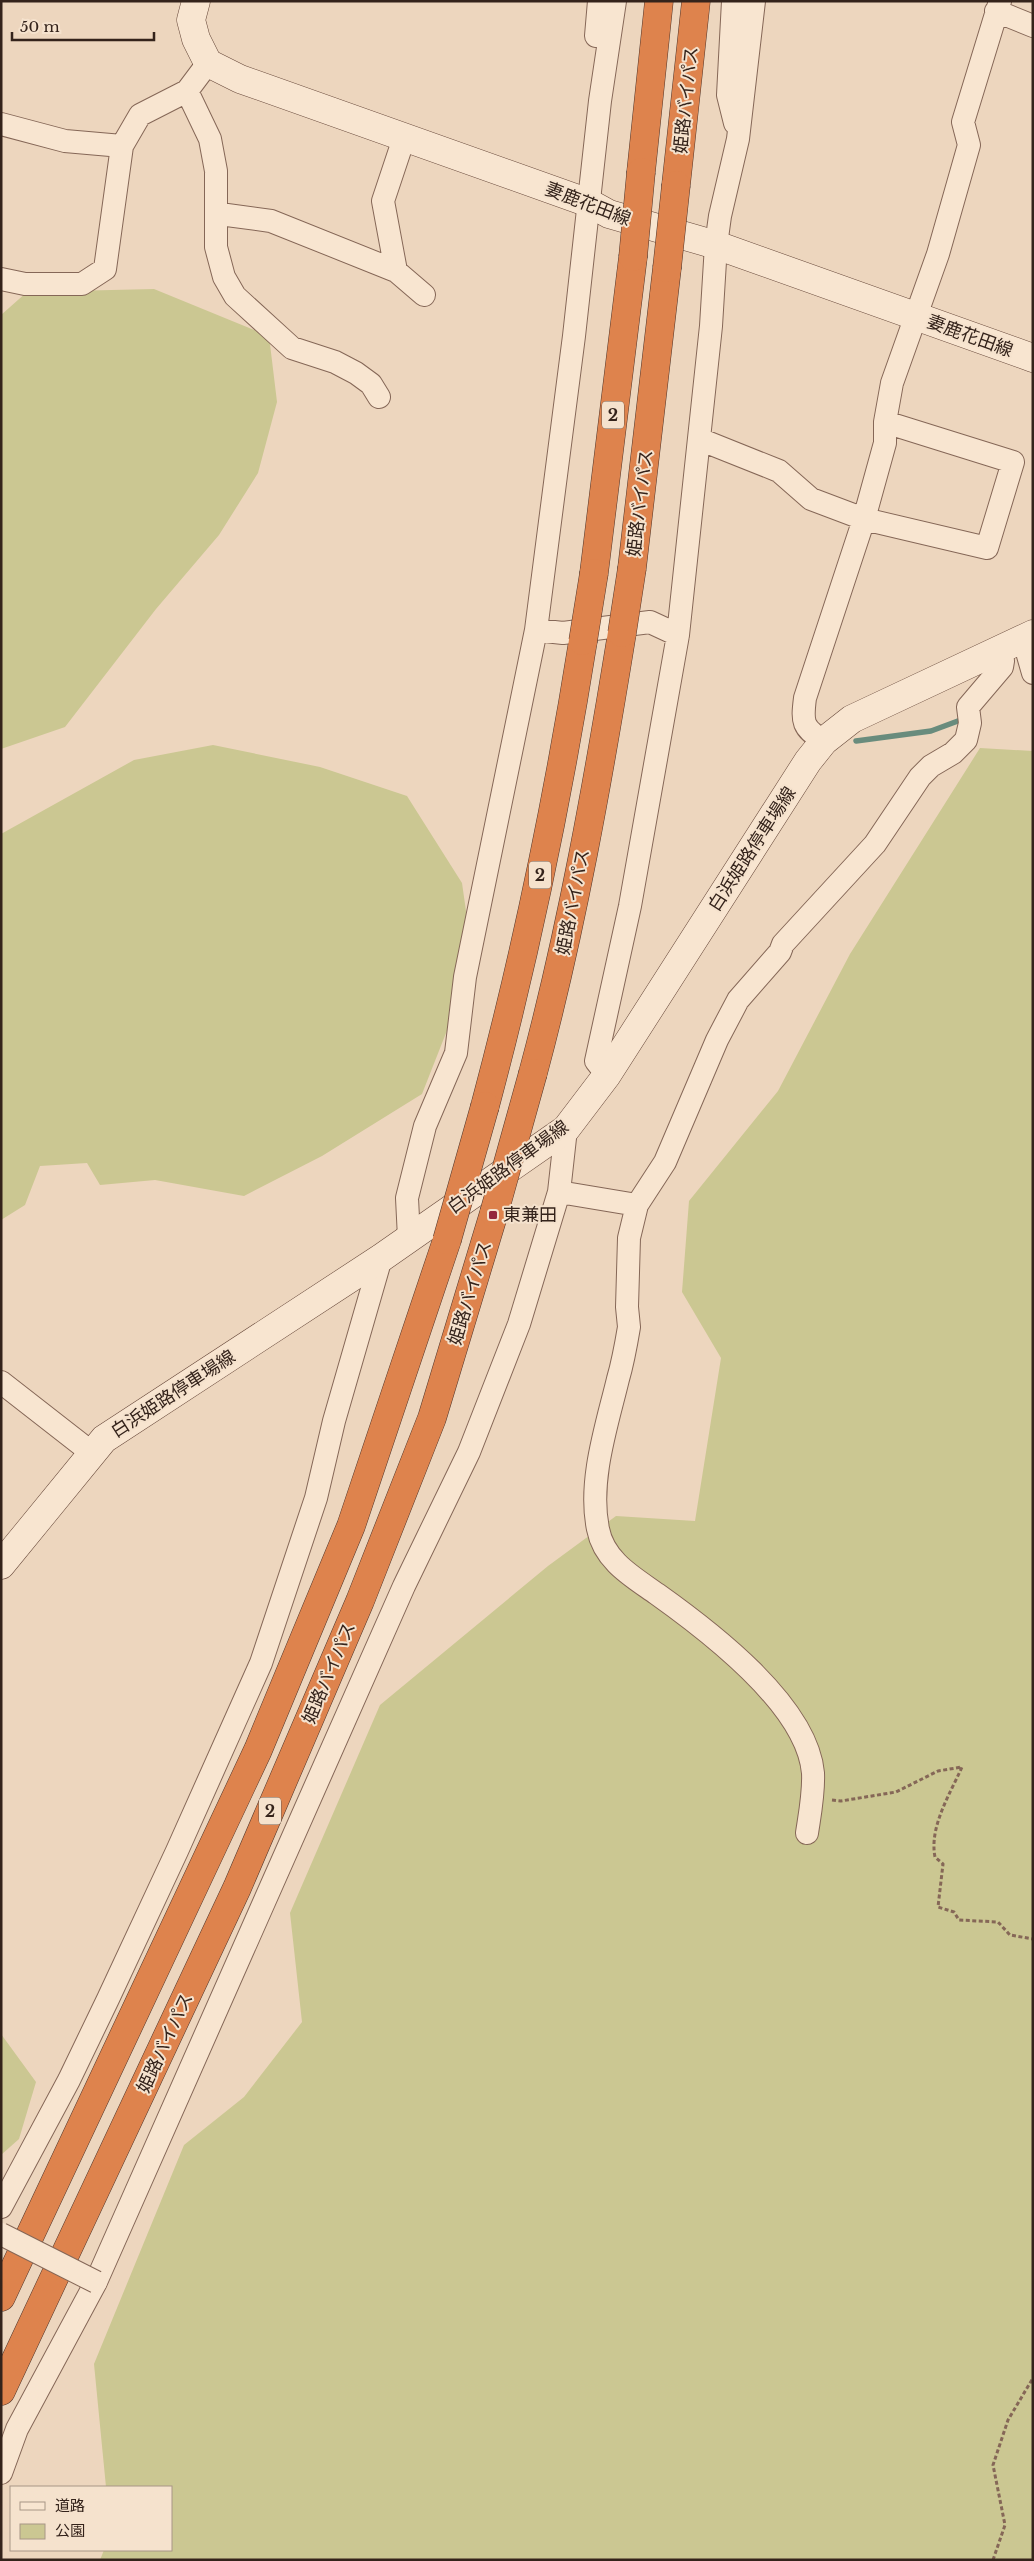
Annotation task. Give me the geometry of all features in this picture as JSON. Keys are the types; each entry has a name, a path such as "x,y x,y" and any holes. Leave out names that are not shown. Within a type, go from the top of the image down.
{"highway":[{"name":"姫路バイパス","path":"1,2297 258,1750 351,1526 447,1240 515,994 565,754 594,573 632,257 659,1"},
{"name":"姫路バイパス","path":"1,2390 237,1888 360,1601 432,1418 494,1213 558,982 602,755 632,568 696,1"}],"main road":[{"path":"196,1 191,20 196,39 208,63"},
{"name":"妻鹿花田線","path":"208,63 240,80 589,203 609,214 716,246 1033,358"},
{"name":"白浜姫路停車場線","path":"1,1565 104,1439 381,1258 566,1129 608,1075 808,761 824,741 852,719 999,650 1029,653"}],"street":[{"path":"599,1 593,56 600,101"},
{"path":"409,1238 407,1198 425,1126 456,1053 465,977 536,630 600,101 616,1"},
{"path":"733,1 728,95 738,139"},
{"path":"608,1075 596,1061 630,906 678,635 699,439 716,246 720,216 738,139 754,1"},
{"path":"824,741 809,732 803,718 805,698 864,519 885,443 885,422 892,383 938,254 969,145 963,122 998,6 1033,26"},
{"path":"1,279 25,284 82,284 105,269 122,146 140,115 186,91 208,63"},
{"path":"186,91 210,139 216,171 216,247 224,278 235,296 292,348 335,362 371,384 379,397"},
{"path":"1,124 65,141 122,146"},
{"path":"396,271 382,201 404,138"},
{"path":"227,215 271,221 396,271 424,295"},
{"path":"699,439 779,471 811,498 864,519 988,548 1013,462 885,422"},
{"path":"536,630 563,633 650,622 678,635"},
{"path":"807,1833 813,1796 812,1772 807,1748 791,1719 752,1670 716,1638 613,1560 598,1529 598,1465 629,1327 627,1307 629,1238 638,1205 665,1162 718,1040 738,1000 780,952 783,944 875,844 920,777 931,766 953,753 966,740 969,715 1002,667 1003,661 999,650"},
{"path":"1,2472 18,2428 96,2282 404,1586 473,1442 519,1324 559,1192 566,1129"},
{"path":"559,1192 638,1205"},
{"path":"1,2206 69,2080 108,1999 261,1663 316,1498 334,1420 381,1258"},
{"path":"1,1382 92,1453"},
{"path":"1,2234 96,2282"}],"path":[{"path":"813,1796 841,1801 896,1792 938,1771 962,1767 945,1806 932,1844 935,1857 944,1864 938,1907 954,1912 959,1920 998,1922 1010,1935 1033,1938"},
{"path":"993,2560 1005,2525 993,2465 1008,2420 1033,2378"}],"green space":[{"path":"154,289 269,336 277,402 258,473 219,535 156,609 65,727 1,749 1,315 27,292"},
{"path":"213,745 320,767 407,796 462,883 467,918 459,1000 422,1094 322,1156 244,1196 155,1180 100,1185 87,1163 40,1166 25,1205 1,1220 1,834 134,760"},
{"path":"980,748 1033,751 1033,2560 100,2560 104,2551 172,2551 172,2486 106,2486 94,2364 184,2145 244,2097 302,2022 290,1913 380,1705 548,1566 616,1516 695,1521 721,1358 682,1292 689,1201 778,1091 850,954"},
{"path":"1,2034 36,2082 19,2139 1,2155"}],"waterway":[{"path":"856,741 931,731 966,718"}],"place":[{"name":"東兼田","path":"493,1215"}]}
